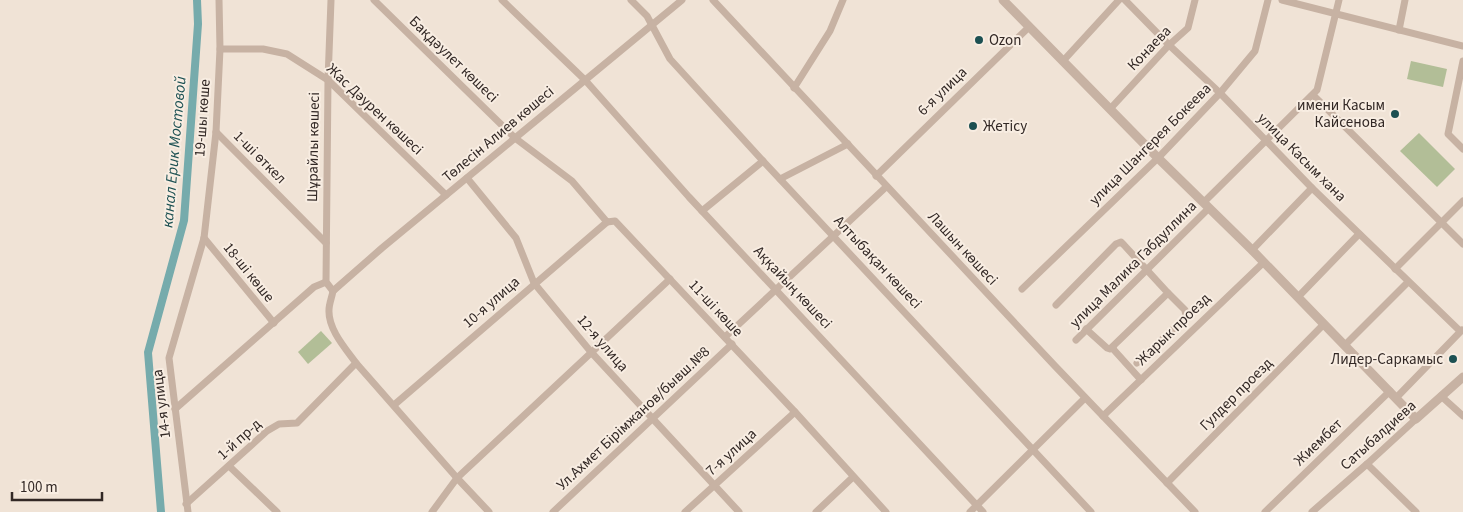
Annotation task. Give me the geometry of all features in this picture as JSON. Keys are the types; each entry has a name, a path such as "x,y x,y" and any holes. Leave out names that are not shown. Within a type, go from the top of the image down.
{"street":[{"name":"19-шы көше","path":"204,238 216,132 220,49 219,0"},
{"name":"Шұрайлы көшесі","path":"326,282 328,80 331,0"},
{"name":"Бақдәулет көшесi","path":"374,0 515,138"},
{"name":"Аққайың көшесі","path":"502,0 585,80 702,211 983,512"},
{"name":"Алтыбақан көшесі","path":"631,0 648,16 670,59 1091,512"},
{"name":"Төлесін Алиев көшесі","path":"334,291 382,248 682,0"},
{"name":"Лашын көшесі","path":"713,0 1085,398 1196,512"},
{"path":"794,88 830,31 843,0"},
{"path":"1062,61 1119,0"},
{"name":"улица Касым хана","path":"1125,0 1220,93 1312,188 1408,282 1462,330"},
{"name":"Конаева","path":"1110,109 1169,45 1188,28 1195,0"},
{"name":"улица Шангерея Бокеева","path":"1022,289 1158,158 1220,93 1255,51 1268,0"},
{"path":"1282,0 1463,46"},
{"name":"улица Малика Габдуллина","path":"1076,340 1147,270 1266,141 1313,95 1318,88 1339,0"},
{"path":"1399,30 1405,0"},
{"path":"1009,2 1028,28 1252,250 1416,419"},
{"name":"6-я улица","path":"876,176 1028,28"},
{"name":"Жас Дәурен көшесі","path":"220,49 263,49 288,54 328,80 446,195"},
{"path":"1463,60 1448,134 1463,149"},
{"path":"1313,95 1463,244"},
{"name":"1-шi өткел","path":"216,132 326,243"},
{"name":"11-ші көше","path":"515,138 572,181 607,222 615,221 732,344 886,512"},
{"path":"780,179 848,144"},
{"path":"702,211 763,161"},
{"name":"12-я улица","path":"467,178 516,238 534,283 591,352 739,512"},
{"name":"Ул.Ахмет Бірімжанов/бывш.№8","path":"725,337 886,187"},
{"path":"1252,250 1312,188"},
{"path":"1395,269 1463,201"},
{"name":"10-я улица","path":"394,405 607,222"},
{"path":"1298,297 1360,234"},
{"name":"18-ші көше","path":"204,238 274,323"},
{"name":"14-я улица","path":"188,512 169,358 204,238"},
{"path":"1056,306 1116,244 1121,242 1185,310 1186,317 1138,363"},
{"name":"Жарык проезд","path":"1103,416 1263,263"},
{"path":"432,512 457,478 670,279"},
{"path":"175,409 314,288 326,282 334,291 329,310 331,325 356,362 489,512"},
{"path":"1345,344 1408,282"},
{"path":"1086,330 1107,348 1113,347 1168,293"},
{"name":"Гулдер проезд","path":"1167,483 1324,324"},
{"name":"Жиембет","path":"1265,512 1462,330"},
{"name":"Ул.Ахмет Бірімжанов/бывш.№8","path":"553,512 732,344"},
{"path":"1113,347 1141,380"},
{"name":"1-й пр-д","path":"186,504 230,466 267,430 279,424 297,423 356,362"},
{"name":"Сатыбалдиева","path":"1312,512 1463,377"},
{"path":"1442,396 1463,416"},
{"path":"970,512 1085,398"},
{"name":"7-я улица","path":"684,512 795,412"},
{"path":"1367,464 1416,512"},
{"path":"230,466 277,512"},
{"path":"816,512 853,477"}],"green space":[{"path":"1411,61 1447,69 1443,87 1407,79"},
{"path":"1419,133 1455,169 1437,187 1400,151"},
{"path":"321,331 332,343 308,364 298,352"}],"water":[{"name":"канал Ерик Мостовой","path":"193,0 201,0 202,24 188,221 152,353 165,512 157,512 144,352 180,220 194,24"}],"place":[{"name":"Ozon","path":"979,40"},
{"name":"имени Касым Кайсенова","path":"1395,114"},
{"name":"Жетісу","path":"973,126"},
{"name":"Лидер-Саркамыс","path":"1453,359"}]}
